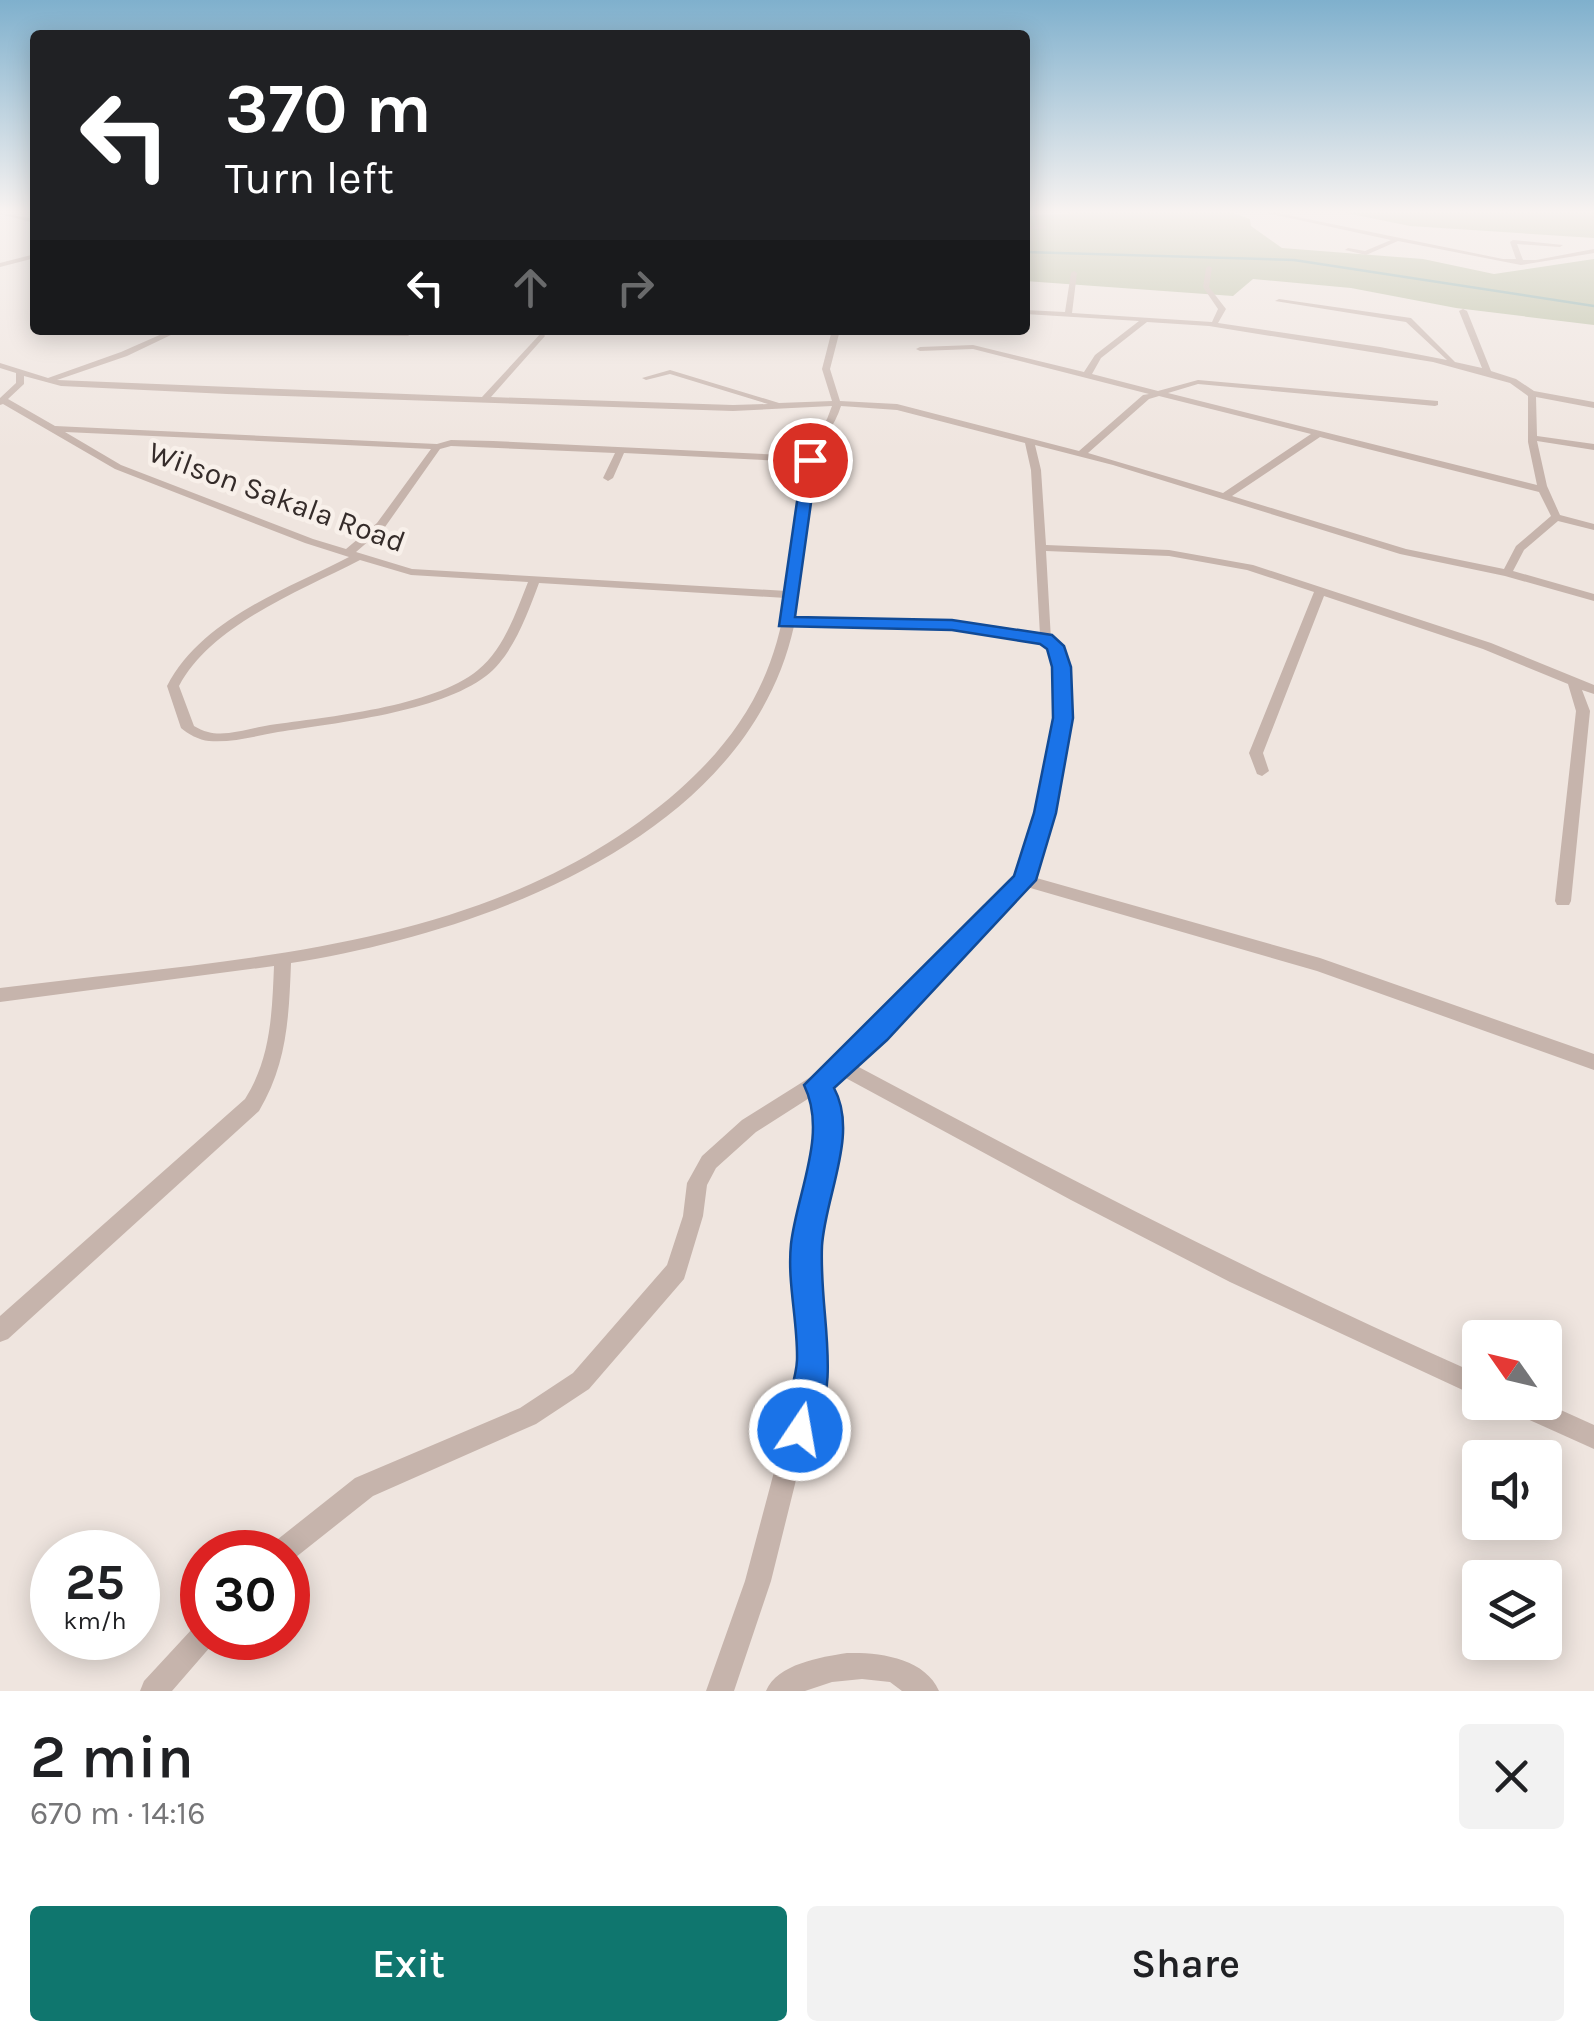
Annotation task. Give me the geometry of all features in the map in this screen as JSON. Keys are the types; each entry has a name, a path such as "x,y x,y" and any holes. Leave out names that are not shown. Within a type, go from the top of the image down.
{"street":[{"path":"1068,316 1071,292"},
{"path":"1209,292 1222,310 1219,321 1210,324"},
{"path":"1278,301 1408,320 1456,364"},
{"path":"1463,311 1487,372"},
{"path":"1030,312 1210,324 1456,364 1515,380 1530,393 1594,405"},
{"path":"1087,375 1098,357 1143,322"},
{"path":"45,381 165,335"},
{"path":"486,398 541,335"},
{"path":"0,994 375,943 506,904 589,863 633,834 705,775 774,672 786,641 810,460 835,416 837,403 826,369 835,335"},
{"path":"920,349 973,348 1540,489"},
{"path":"0,365 45,381 486,398 788,406 837,403 916,410 1082,453 1404,552 1507,572 1594,598"},
{"path":"3,402 20,384 20,372"},
{"path":"646,378 670,372 788,406"},
{"path":"1082,453 1138,403 1158,392 1198,382 1435,404"},
{"path":"1530,393 1540,489 1556,517 1594,526"},
{"name":"Wilson Sakala Road","path":"3,402 118,467 411,572 790,595"},
{"path":"53,428 810,460"},
{"path":"1224,497 1318,434"},
{"path":"1029,438 1036,470 1046,639"},
{"path":"1534,438 1594,447"},
{"path":"438,447 381,526 353,554 247,617 188,660 174,686 188,728 207,737 230,736 454,690 486,669 536,580"},
{"path":"608,478 621,450"},
{"path":"1507,572 1520,548 1556,517"},
{"path":"1040,548 1202,556 1501,651 1574,685 1594,690"},
{"path":"1262,771 1256,753 1320,592"},
{"path":"309,1530 364,1486 528,1416 581,1381 676,1271 693,1216 697,1183 709,1162 749,1126 842,1067 1024,880 1045,813 1063,718 1062,667 1055,646 1046,639 952,625 786,622"},
{"path":"1562,900 1584,711 1574,685"},
{"path":"1024,880 1338,970 1594,1062"},
{"path":"0,1331 252,1105 271,1070 283,958"},
{"path":"842,1067 1016,1160 1462,1379"},
{"path":"720,1691 758,1581 814,1363 806,1246 827,1135 828,1104 818,1085"},
{"path":"1554,1420 1594,1438"},
{"path":"154,1691 182,1660"},
{"path":"780,1691 792,1681 843,1667 892,1670 925,1691"}],"green space":[{"path":"1176,292 1238,292 1233,296"},
{"path":"1372,292 1594,292 1594,325 1456,308"}],"waterway":[{"path":"1502,292 1594,306"}],"route":[{"path":"800,1430 814,1363 806,1246 827,1135 828,1104 818,1085 878,1032 1024,880 1045,813 1063,718 1062,667 1055,646 1046,639 952,625 786,622 810,460"}]}
